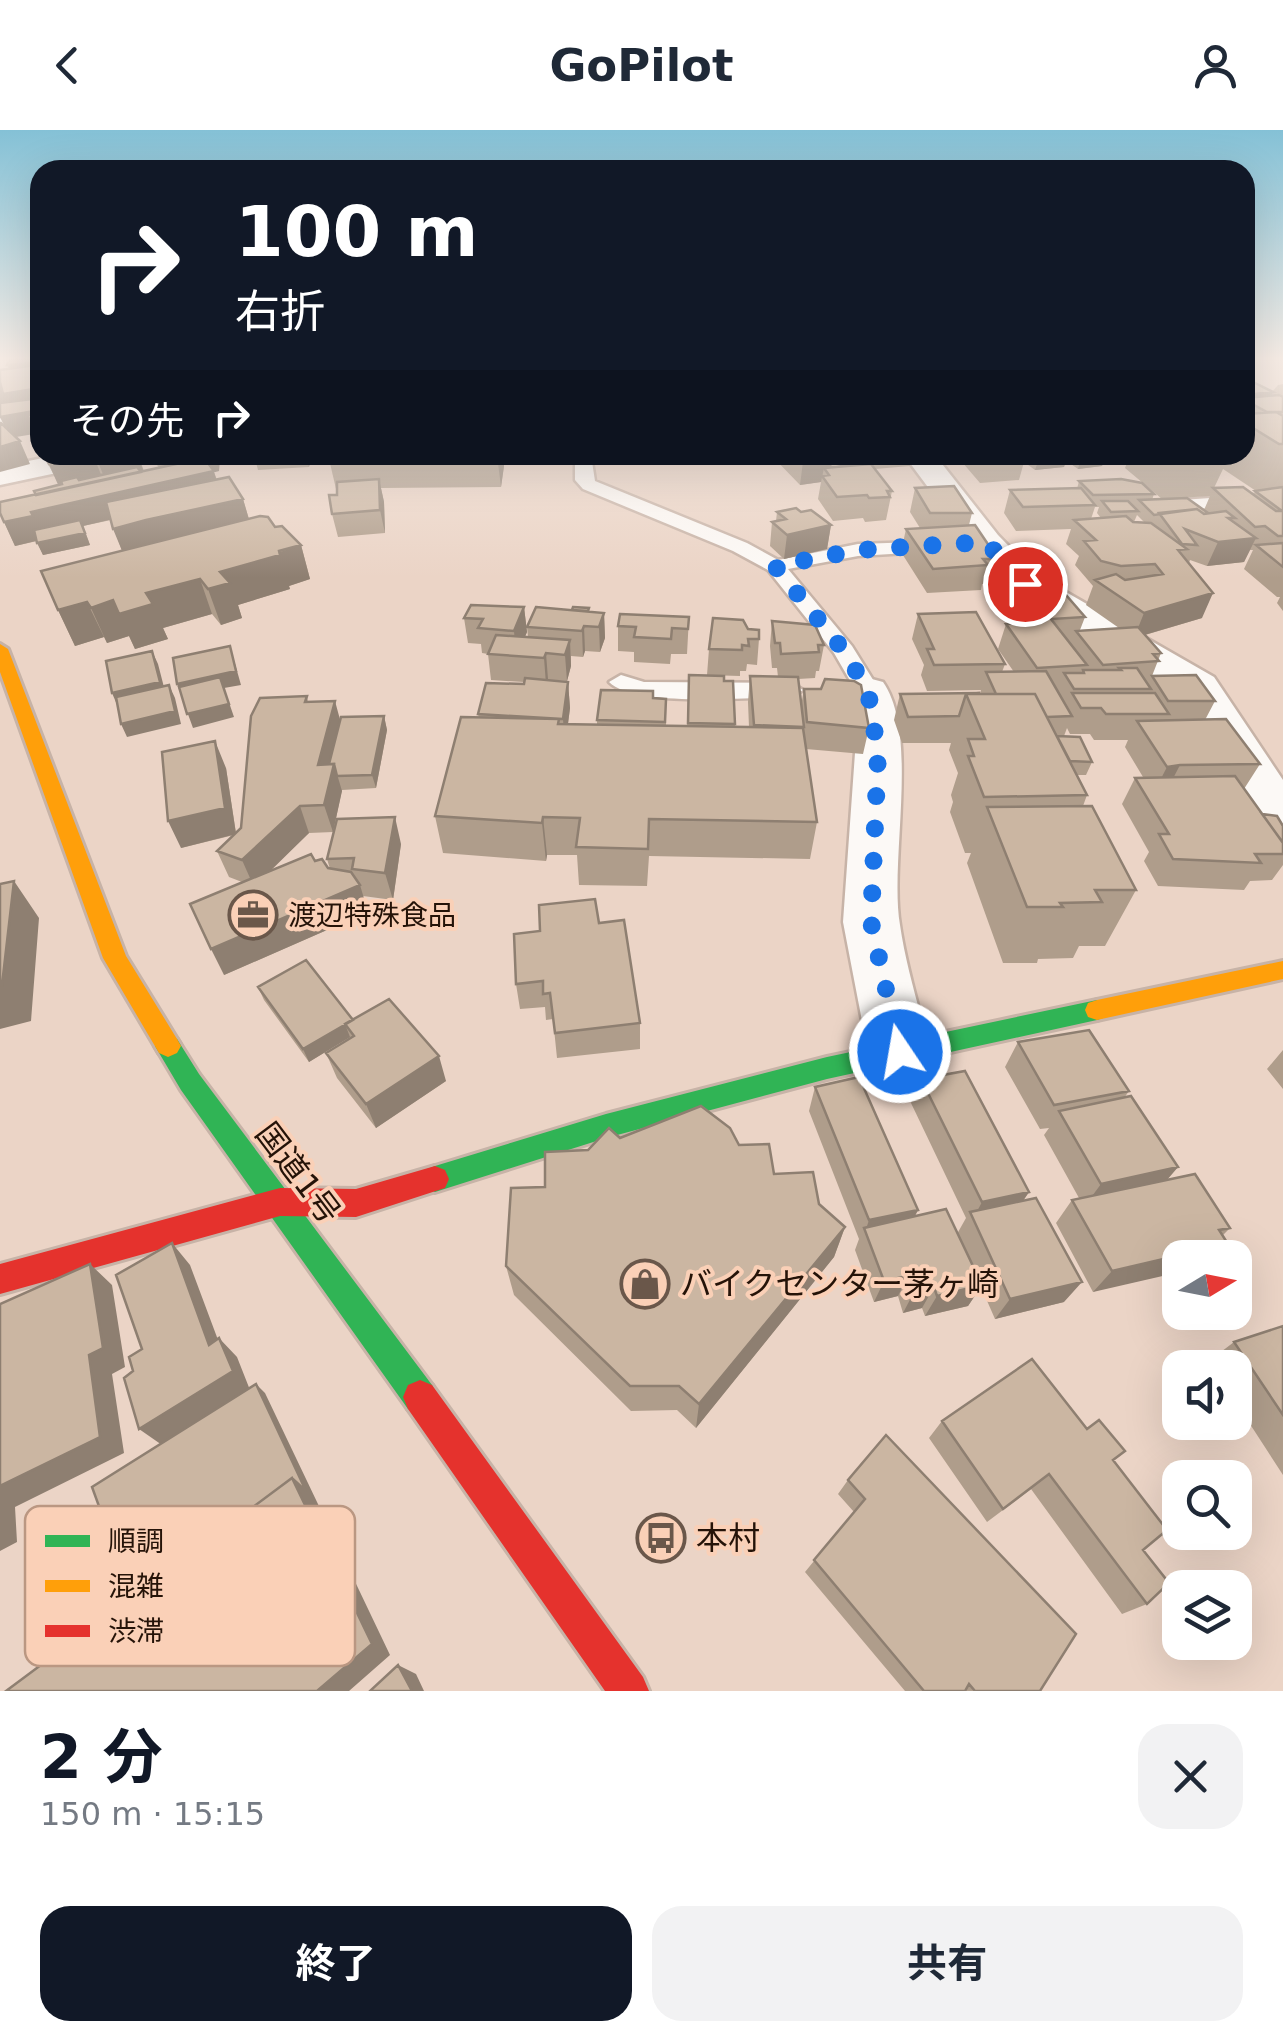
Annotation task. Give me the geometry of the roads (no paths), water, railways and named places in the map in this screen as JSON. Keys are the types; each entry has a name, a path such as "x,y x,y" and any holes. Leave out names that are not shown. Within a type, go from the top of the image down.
{"main road":[{"name":"国道1号","path":"0,648 115,958 190,1082 629,1691"},
{"path":"0,1279 280,1202 356,1203 606,1126 900,1052 1283,970"}],"street":[{"path":"0,476 53,465"},
{"path":"927,465 986,542 1025,584 1199,686 1283,819"},
{"path":"868,691 878,753 871,922 900,1052"}],"lane":[{"path":"583,465 584,480 589,485 740,547 775,566 844,651 868,691"},
{"path":"1167,506 1283,498"},
{"path":"775,566 858,550 986,542"},
{"path":"622,682 642,690 868,691"}],"place":[{"name":"渡辺特殊食品","path":"253,915"},
{"name":"バイクセンター茅ヶ崎","path":"645,1284"},
{"name":"本村","path":"661,1538"}]}
